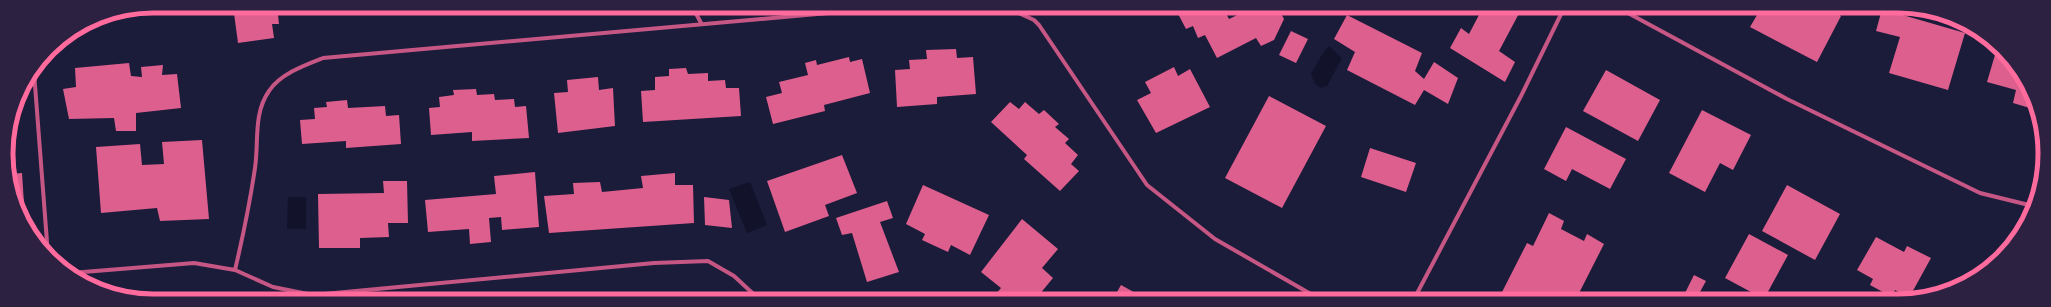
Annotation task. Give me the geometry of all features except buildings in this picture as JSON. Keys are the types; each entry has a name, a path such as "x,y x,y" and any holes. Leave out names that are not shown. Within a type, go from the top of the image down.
{"street":[{"path":"696,13 701,23"},
{"path":"235,270 249,207 256,160 259,108 270,89 294,70 323,58 822,13"},
{"path":"1018,13 1034,20 1039,25 1147,185 1215,239 1311,294"},
{"path":"1417,294 1521,96 1562,13"},
{"path":"1628,13 1787,99 1980,193 2028,205"},
{"path":"35,79 47,245"},
{"path":"324,294 654,263 708,261 734,276 753,294"},
{"path":"79,272 194,263 235,270 273,288 307,294"}],"shaded area":[{"path":"1329,46 1342,58 1327,86 1321,88 1315,84 1311,74 1323,53"},
{"path":"750,182 767,225 747,233 729,189"},
{"path":"288,197 306,197 306,229 287,229"}]}
